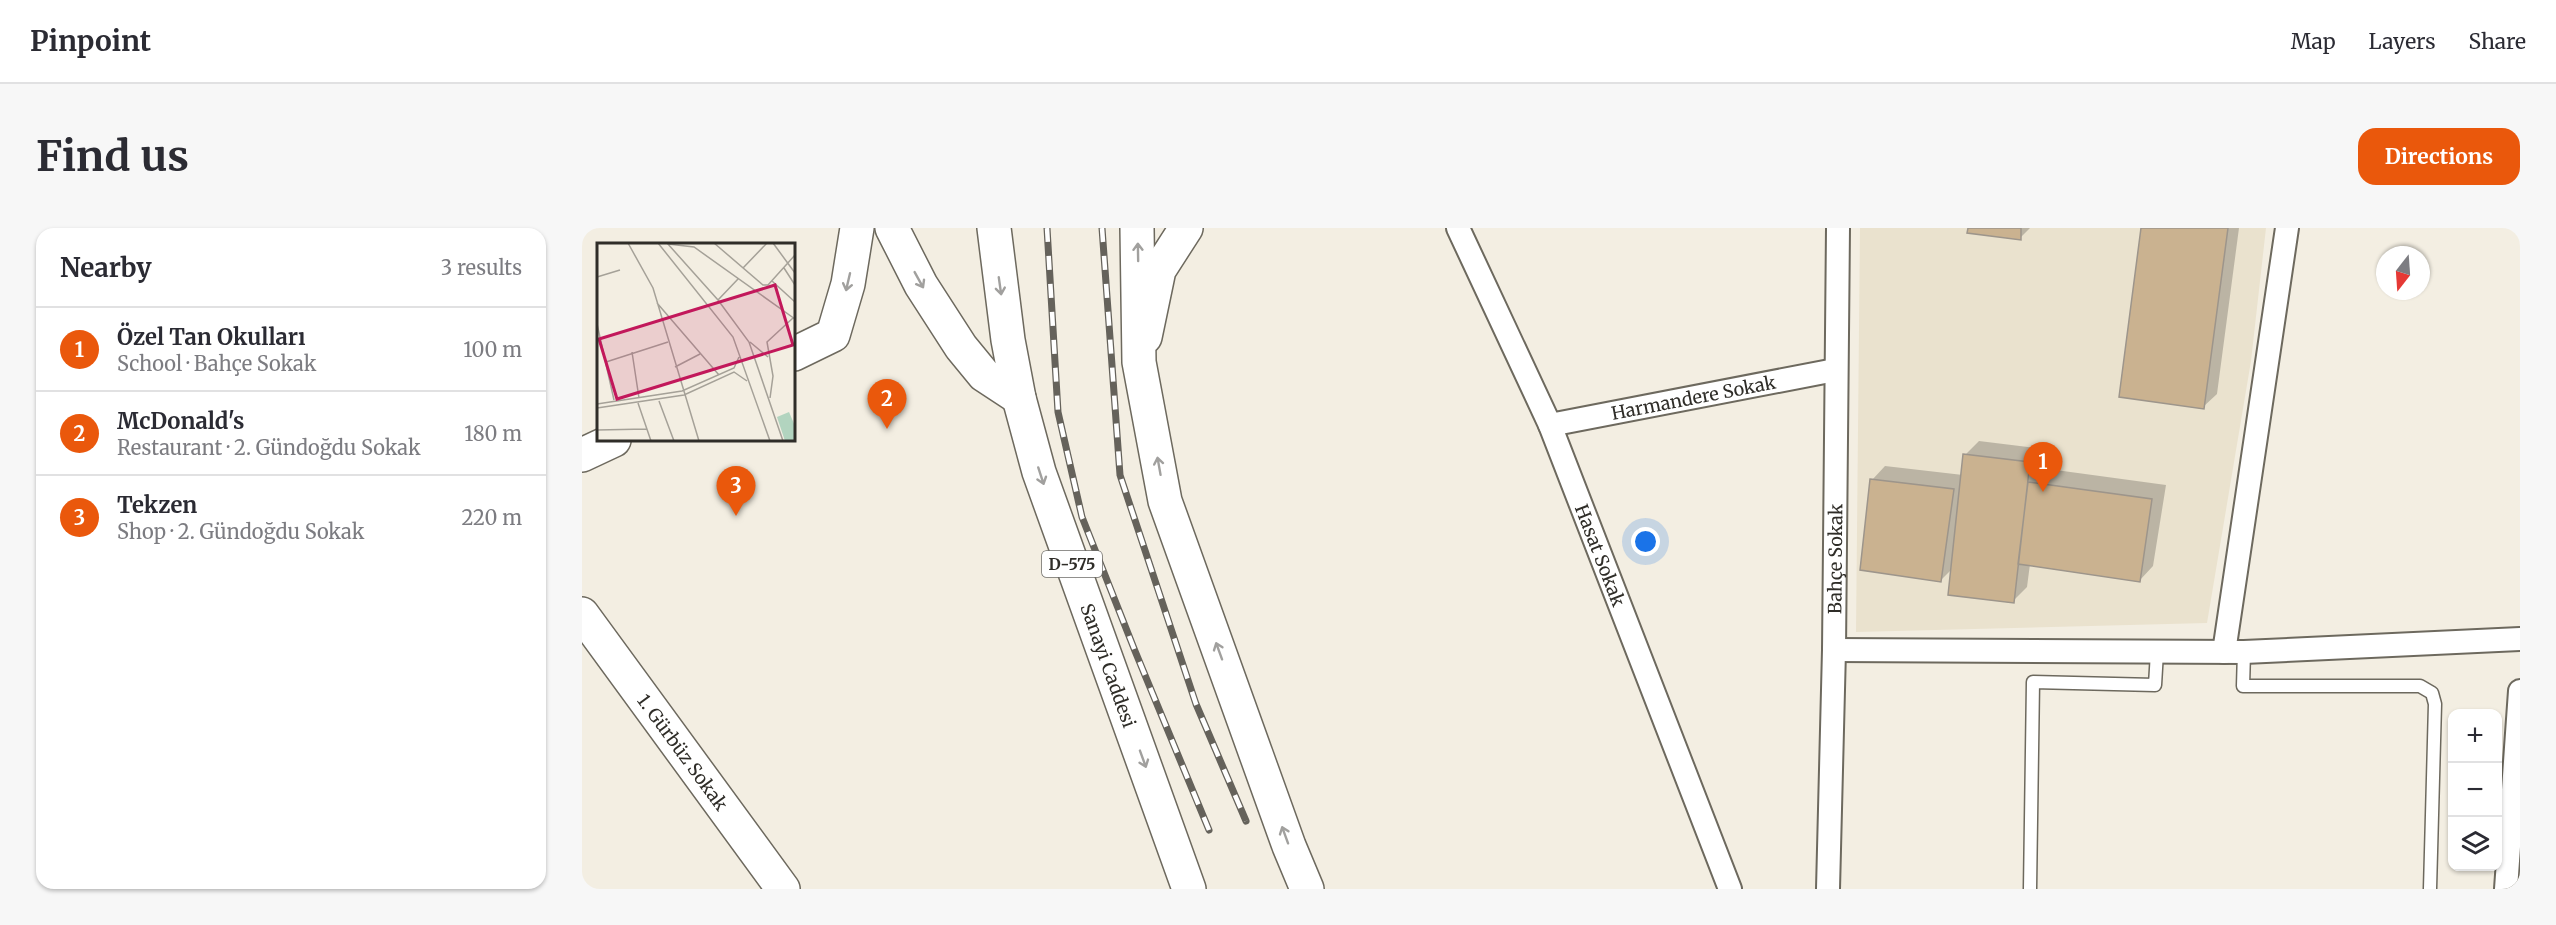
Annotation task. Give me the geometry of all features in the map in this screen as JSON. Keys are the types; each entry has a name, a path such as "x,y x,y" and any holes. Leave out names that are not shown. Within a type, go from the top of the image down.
{"main road":[{"path":"795,354 833,335 848,284 857,228"},
{"path":"892,228 921,285 961,346 984,375 1019,398"},
{"name":"Sanayi Caddesi","path":"994,228 1008,340 1019,398 1047,494 1189,889"},
{"path":"1137,228 1140,362 1165,501 1289,846 1307,889"},
{"path":"1140,362 1159,270 1186,228"},
{"path":"582,455 612,441"},
{"name":"1. Gürbüz Sokak","path":"582,614 783,889"}],"street":[{"name":"Hasat Sokak","path":"1458,228 1550,425 1730,889"},
{"name":"Bahçe Sokak","path":"1828,889 1834,650 1838,228"},
{"path":"2234,652 2287,228"},
{"name":"Harmandere Sokak","path":"1550,425 1835,370"},
{"path":"1834,650 2234,652 2520,639"},
{"path":"2506,889 2518,752 2520,691"}],"lane":[{"path":"2030,889 2033,681 2156,684 2157,652"},
{"path":"2234,652 2243,686 2420,686 2432,693 2435,704 2430,889"}],"shaded area":[{"path":"1860,228 2266,228 2251,361 2207,623 1856,632"}],"building":[{"path":"1968,228 2021,228 2021,240 1967,233"},
{"path":"2141,228 2228,228 2204,409 2119,397"},
{"path":"1963,454 2030,462 2014,603 1948,595"},
{"path":"1870,479 1954,489 1941,582 1860,570"},
{"path":"2028,482 2152,499 2140,582 2018,564"}],"railway":[{"path":"1047,228 1058,412 1082,517 1209,830"},
{"path":"1102,228 1120,475 1196,704 1246,821"}],"place":[{"name":"McDonald's","path":"887,429"},
{"name":"Özel Tan Okulları","path":"2043,492"},
{"name":"Tekzen","path":"736,516"}]}
